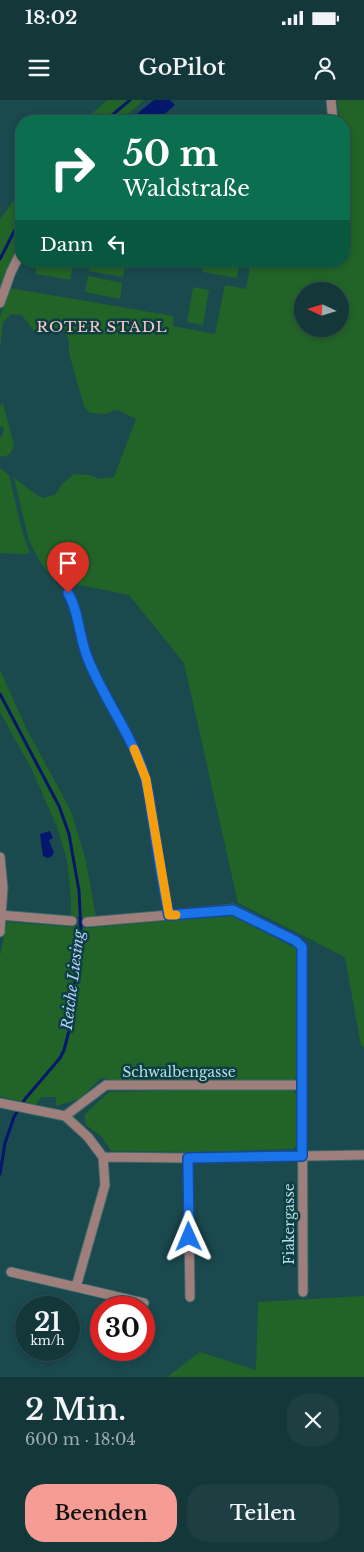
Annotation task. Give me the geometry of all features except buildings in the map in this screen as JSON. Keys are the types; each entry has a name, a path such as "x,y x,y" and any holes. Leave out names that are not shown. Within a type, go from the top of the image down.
{"street":[{"path":"331,100 332,115"},
{"path":"0,303 15,264"},
{"path":"68,593 73,601 80,638 87,658 131,741 142,766 147,785 169,915 87,922"},
{"path":"0,857 3,873 0,932"},
{"name":"Fiakergasse","path":"169,915 233,910 300,943 303,951 303,1292"},
{"path":"1,915 72,921"},
{"name":"Schwalbengasse","path":"65,1116 106,1085 302,1085"},
{"path":"0,1103 65,1116 88,1137 103,1157 106,1185 76,1287"},
{"path":"103,1157 188,1158 364,1155"},
{"path":"188,1158 190,1297"},
{"path":"11,1272 114,1296"}],"green space":[{"path":"107,100 144,100 127,115 91,115"},
{"path":"337,100 364,100 364,1046 361,1046 345,957 238,903 184,663 129,595 55,580 40,562 29,541 14,478 44,498 56,494 63,483 74,474 91,475 98,479 114,477 136,419 118,410 105,414 90,413 84,406 69,353 69,340 61,329 52,327 33,330 22,315 11,314 3,322 0,349 0,317 10,288 173,316 173,326 215,334 225,285 246,289 250,267 350,267 350,115 339,115"},
{"path":"15,199 15,257 0,293 0,219"},
{"path":"37,267 72,267 70,280 35,274"},
{"path":"89,267 125,267 123,277 89,271"},
{"path":"203,267 239,267 237,278 203,272"},
{"path":"88,276 122,283 120,299 85,292"},
{"path":"193,287 209,290 203,325 187,322"},
{"path":"3,404 14,445 11,453 4,457 0,456 0,437 2,437 4,427 0,426 0,405"},
{"path":"0,468 9,475 22,531 30,553 0,553"},
{"path":"0,670 27,730 71,811 86,861 96,918 71,917 67,861 58,829 32,770 0,712"},
{"path":"232,915 297,949 298,1074 293,1081 127,1082 101,1078 79,1099 56,1106 56,1097 41,1097 36,1105 0,1096 0,956 7,922 87,928"},
{"path":"246,1089 292,1090 300,1097 298,1143 293,1149 197,1152 111,1151 102,1137 86,1125 84,1115 109,1092"},
{"path":"364,1296 364,1377 167,1377 200,1352 256,1370 258,1302"}],"shaded area":[{"path":"154,100 170,100 175,105 163,115 135,115"},
{"path":"50,831 53,838 49,840 54,853 51,857 47,858 43,856 40,834"}],"waterway":[{"name":"Reiche Liesing","path":"112,115 130,100"},
{"name":"Reiche Liesing","path":"0,259 15,230"},
{"name":"Reiche Liesing","path":"0,694 59,806 69,834 79,891 81,933 69,1031 64,1050 60,1058 25,1099 14,1117 5,1143 0,1174"}],"slow traffic":[{"path":"134,749 146,779 169,915 176,915"}],"district":[{"name":"ROTER STADL","path":"102,327"}],"route":[{"path":"68,593 73,601 80,638 87,658 131,741 142,766 146,779 169,915 233,910 300,943 303,951 302,1156 188,1158 189,1237"}]}
